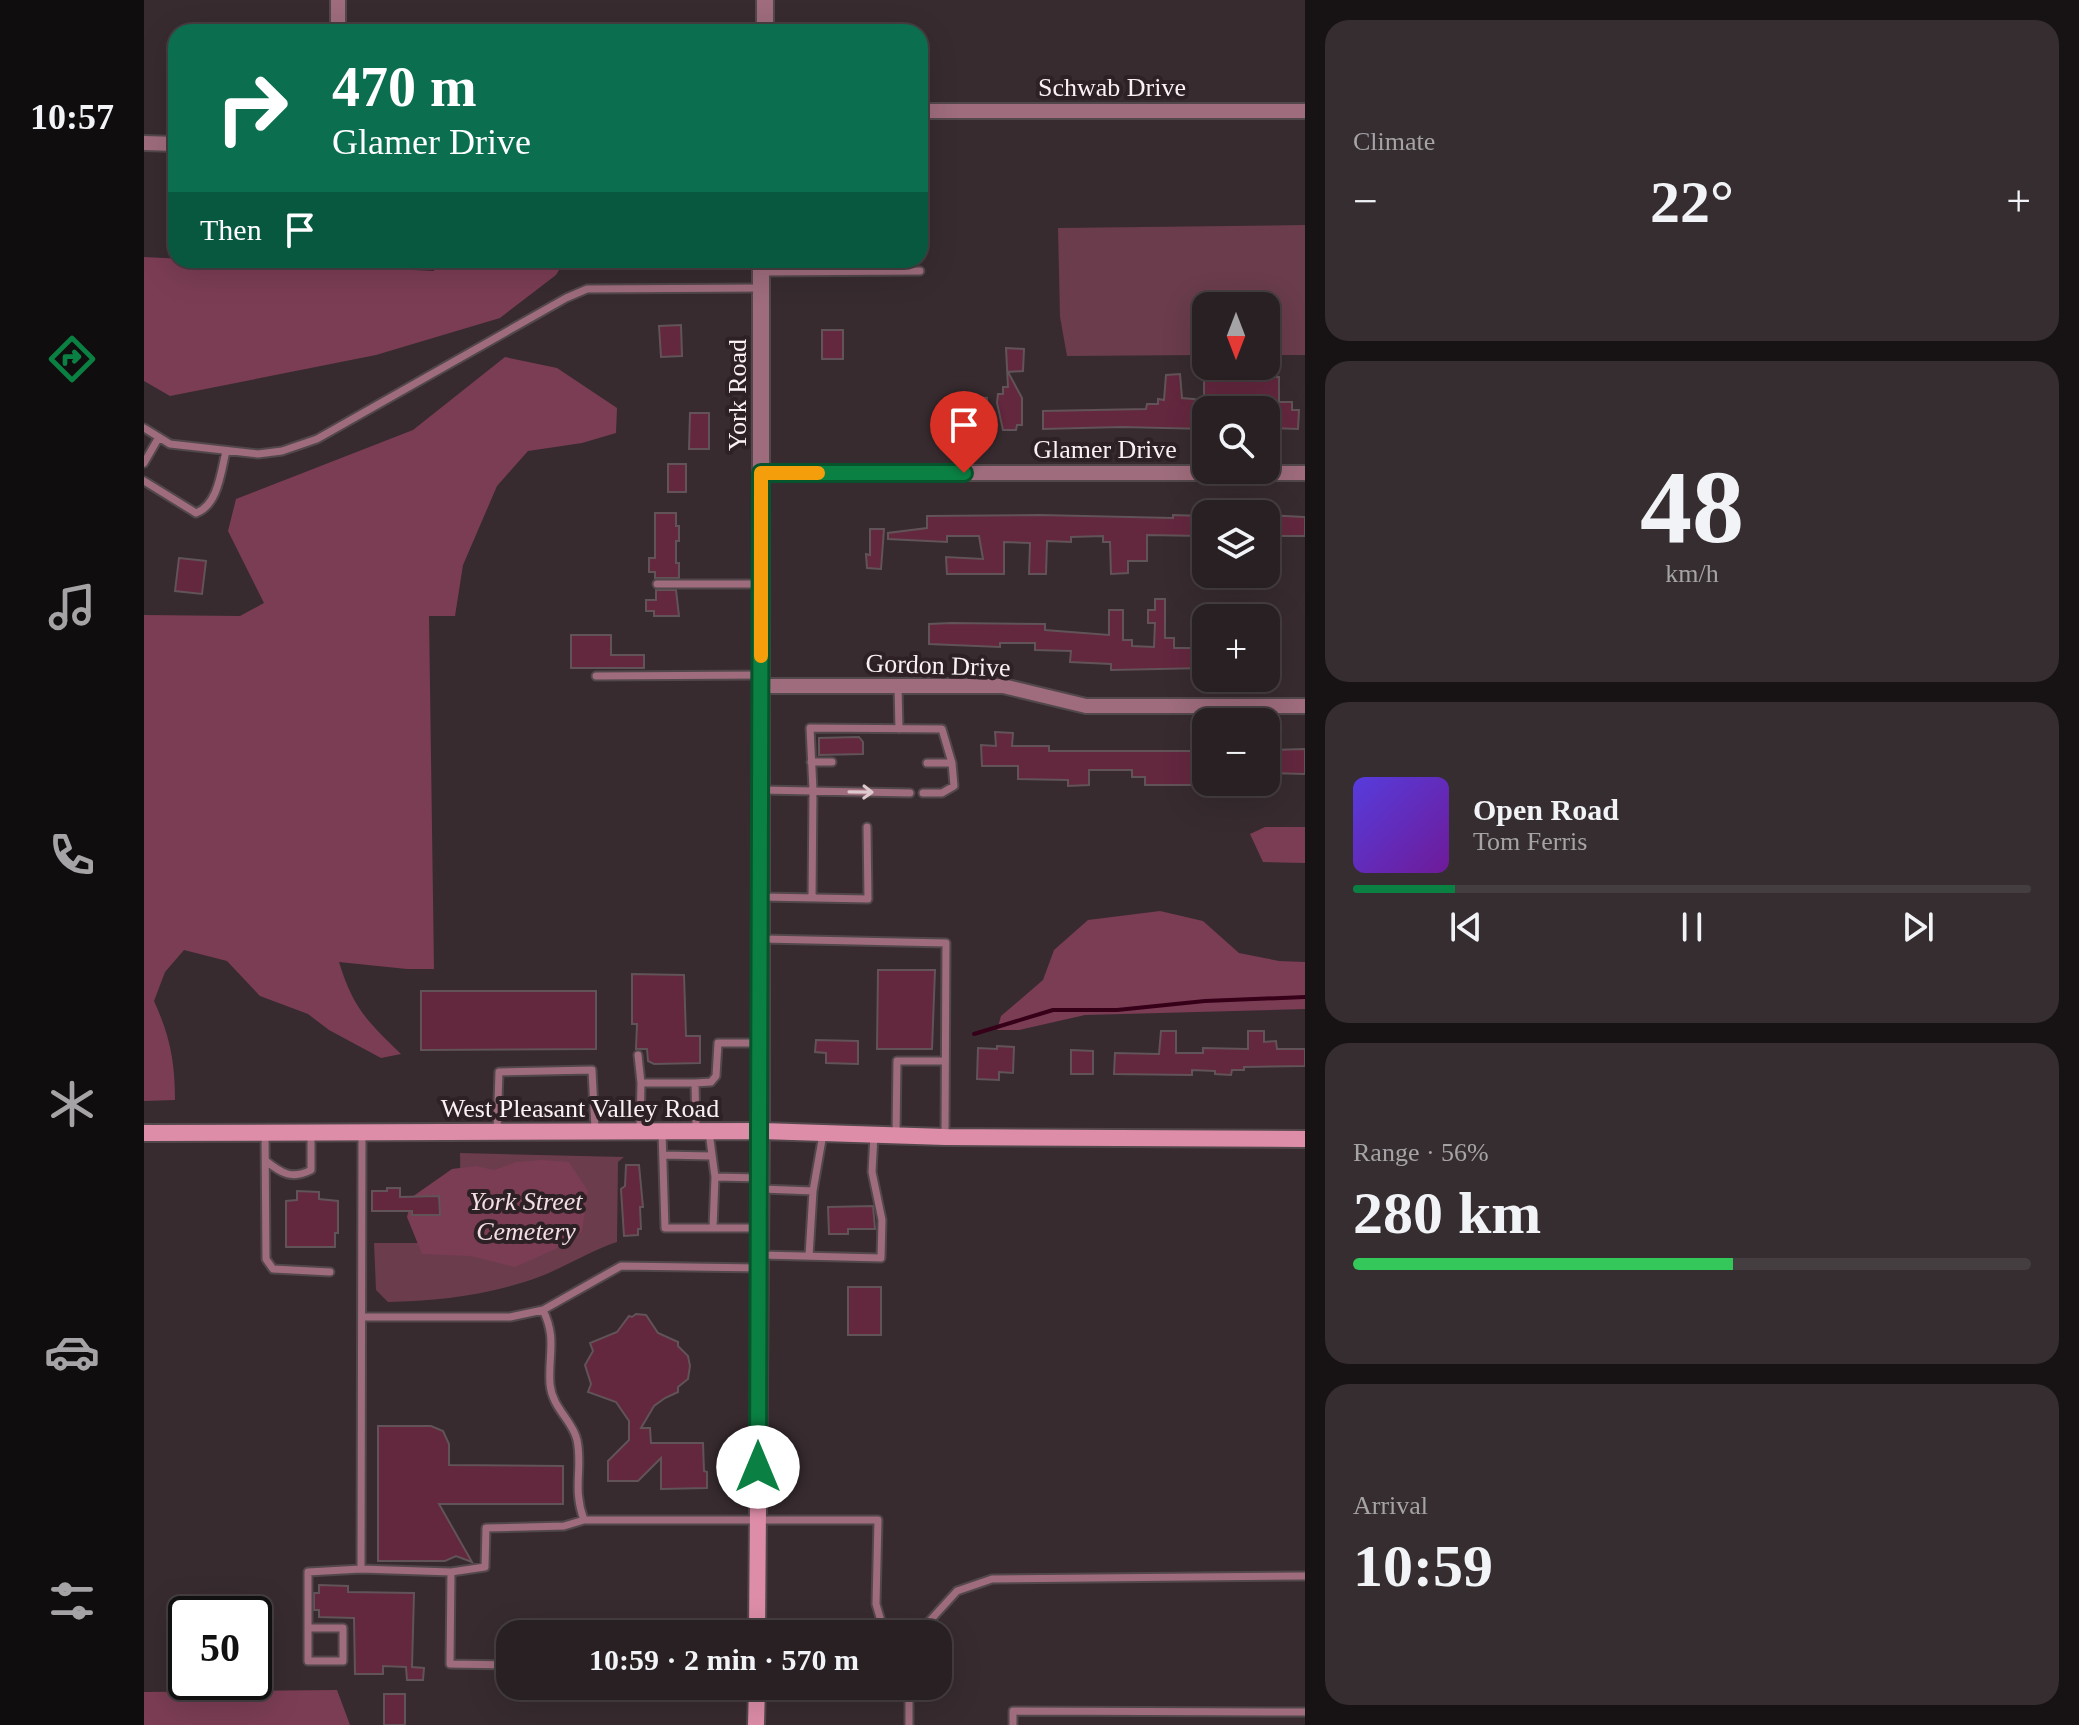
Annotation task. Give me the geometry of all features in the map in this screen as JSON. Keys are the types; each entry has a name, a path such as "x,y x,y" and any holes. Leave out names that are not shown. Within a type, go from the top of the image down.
{"main road":[{"name":"West Pleasant Valley Road","path":"144,1133 761,1131 945,1137 1305,1139"},
{"name":"York Road","path":"757,1620 761,1131"},
{"path":"756,1725 757,1700"}],"street":[{"path":"338,0 338,24"},
{"path":"765,0 765,24"},
{"name":"Schwab Drive","path":"928,111 1305,111"},
{"path":"144,143 168,144"},
{"name":"York Road","path":"761,274 761,1131"},
{"name":"Glamer Drive","path":"761,473 1305,473"},
{"name":"Gordon Drive","path":"761,681 1003,686 1086,706 1305,706"}],"lane":[{"path":"144,428 170,444 258,454 282,451 317,439 587,289 761,274 920,271"},
{"path":"144,463 159,437"},
{"path":"144,481 196,513 204,510 215,494 226,451"},
{"path":"657,584 761,584"},
{"path":"596,676 761,681"},
{"path":"898,686 899,729"},
{"path":"812,898 810,728 942,729 952,763 954,786 942,793 923,793"},
{"path":"811,762 832,762"},
{"path":"927,763 952,763"},
{"path":"761,790 910,793"},
{"path":"761,897 868,899 867,827"},
{"path":"761,939 946,943 945,1137"},
{"path":"641,1083 711,1082 716,1076 718,1043 761,1043"},
{"path":"638,1055 640,1132"},
{"path":"896,1135 897,1061 945,1061"},
{"path":"497,1133 499,1072 592,1070 595,1132"},
{"path":"695,1083 715,1177 713,1228"},
{"path":"662,1132 665,1228 760,1228"},
{"path":"265,1133 266,1259 273,1269 330,1272"},
{"path":"266,1161 281,1173 290,1175 311,1170 311,1133"},
{"path":"361,1569 362,1133"},
{"path":"809,1256 813,1191 823,1134"},
{"path":"362,1317 510,1317 543,1310 621,1266 760,1262 809,1256 881,1258 882,1220 872,1172 874,1135"},
{"path":"663,1155 711,1156"},
{"path":"715,1177 813,1191"},
{"path":"543,1310 551,1328 550,1386 557,1408 577,1438 577,1501 584,1520"},
{"path":"308,1628 343,1628 343,1661 308,1661 308,1628 308,1572 361,1569 451,1572 485,1567 486,1528 564,1526 584,1520 878,1520 876,1604 881,1620"},
{"path":"451,1572 450,1664 496,1665"},
{"path":"931,1620 957,1591 992,1579 1305,1576"},
{"path":"909,1700 909,1725"},
{"path":"1013,1725 1013,1711 1305,1712"}],"green space":[{"path":"1305,225 1305,355 1280,355 1280,292 1192,292 1192,355 1067,356 1060,317 1058,228"},
{"path":"144,257 168,258 168,268 434,271 434,268 560,268 556,275 500,318 376,355 170,396 144,381"},
{"path":"505,357 557,368 617,408 616,433 582,443 528,451 497,486 463,565 455,616 429,616 434,969 339,962 362,1013 401,1054 381,1058 329,1030 308,1014 260,996 227,961 184,950 165,972 154,1001 170,1049 175,1100 144,1101 144,615 240,616 264,603 228,531 236,499 413,430"},
{"path":"1265,827 1305,827 1305,863 1263,862 1250,834"},
{"path":"1160,911 1203,921 1239,953 1279,961 1305,962 1305,1009 1085,1015 1019,1030 997,1030 1001,1016 1043,980 1054,950 1088,920"},
{"name":"York Street Cemetery","path":"460,1153 624,1157 618,1162 617,1242 539,1277 483,1293 388,1302 376,1290 374,1243 461,1243"},
{"path":"516,1162 569,1162 588,1191 582,1232 558,1248 515,1267 471,1256 422,1254 407,1217 412,1197 452,1169 476,1166 494,1170"},
{"path":"337,1690 350,1725 144,1725 144,1692 168,1692 168,1700 272,1700 272,1691"}],"building":[{"path":"681,325 682,356 661,357 659,326"},
{"path":"822,330 843,330 843,359 822,359"},
{"path":"1006,348 1024,349 1023,371 1008,372 1022,398 1022,425 1017,425 1016,430 1003,430 997,403 998,394 1003,394 1003,387 1008,387"},
{"path":"1180,374 1182,398 1192,399 1192,429 1043,429 1043,411 1146,409 1147,404 1158,404 1158,399 1164,400 1166,375"},
{"path":"1204,380 1279,380 1279,396 1204,396"},
{"path":"960,396 987,398 984,429 961,428"},
{"path":"1280,402 1292,402 1292,410 1299,410 1298,429 1280,428"},
{"path":"690,413 709,413 709,449 689,449"},
{"path":"668,464 686,464 686,492 668,492"},
{"path":"655,513 676,513 679,578 655,578 655,572 649,572 649,558 655,558"},
{"path":"927,516 1192,516 1192,536 1147,535 1147,561 1128,561 1128,573 1111,574 1110,542 1103,542 1103,536 1071,537 1071,542 1047,541 1046,574 1029,574 1030,543 1004,542 1004,574 947,574 946,557 983,559 979,536 947,536 947,542 888,539 888,533 927,528"},
{"path":"1280,516 1305,517 1305,536 1280,536"},
{"path":"870,529 884,529 881,569 867,568"},
{"path":"179,558 206,561 202,594 175,591"},
{"path":"656,590 676,590 679,616 654,616 654,611 646,611 646,600 656,600"},
{"path":"1155,599 1165,599 1165,638 1174,638 1174,648 1192,648 1192,668 1111,670 1111,664 1070,662 1071,651 1035,650 1035,643 1000,643 1000,647 929,644 929,624 1045,624 1045,630 1109,635 1109,610 1123,610 1123,640 1132,640 1132,646 1154,647 1155,623 1148,623 1148,610 1155,610"},
{"path":"571,635 611,635 611,655 644,655 644,668 571,668"},
{"path":"995,732 1013,733 1012,746 1049,746 1049,751 1192,751 1192,785 1145,785 1145,777 1132,777 1132,770 1089,770 1089,785 1068,786 1068,780 1018,779 1018,766 982,766 981,745 996,746"},
{"path":"859,737 863,742 863,754 819,755 819,738"},
{"path":"1305,749 1305,774 1280,773 1280,750"},
{"path":"878,970 935,970 932,1049 877,1049"},
{"path":"632,974 684,975 686,1036 700,1036 700,1063 654,1064 648,1061 647,1049 636,1049 637,1024 632,1024"},
{"path":"421,991 596,991 596,1049 421,1050"},
{"path":"1161,1031 1176,1031 1176,1053 1203,1053 1203,1048 1248,1049 1248,1031 1264,1031 1264,1042 1276,1041 1277,1049 1305,1049 1305,1066 1244,1067 1244,1070 1232,1070 1231,1075 1192,1070 1192,1075 1114,1074 1115,1053 1159,1054"},
{"path":"816,1040 858,1041 858,1064 826,1063 826,1053 815,1052"},
{"path":"997,1046 1014,1047 1013,1073 999,1072 999,1080 977,1079 978,1048 997,1049"},
{"path":"1071,1050 1093,1051 1093,1074 1071,1074"},
{"path":"626,1165 639,1165 643,1207 640,1207 641,1229 638,1229 638,1235 624,1236 621,1189 625,1186"},
{"path":"387,1188 400,1188 400,1197 439,1196 440,1215 372,1211 372,1191 387,1191"},
{"path":"297,1191 319,1192 319,1199 338,1201 335,1247 286,1247 286,1201 297,1200"},
{"path":"873,1206 875,1229 848,1229 848,1234 829,1234 828,1207"},
{"path":"848,1287 881,1287 881,1335 848,1335"},
{"path":"646,1315 658,1333 678,1342 688,1356 690,1366 688,1379 678,1387 678,1392 654,1406 641,1428 650,1428 651,1443 703,1443 707,1488 661,1489 661,1458 638,1481 608,1481 608,1461 629,1440 629,1421 616,1402 588,1392 591,1384 585,1365 593,1351 590,1343 617,1332 629,1316"},
{"path":"378,1426 431,1426 443,1431 449,1444 449,1465 563,1466 563,1504 439,1504 472,1562 456,1556 445,1561 378,1561"},
{"path":"319,1585 348,1586 348,1592 414,1593 412,1667 424,1668 423,1680 407,1680 406,1667 383,1666 383,1674 355,1674 354,1618 319,1617 319,1610 314,1610 314,1593 319,1593"},
{"path":"384,1694 405,1694 405,1725 384,1725"}],"waterway":[{"path":"974,1034 1053,1010 1117,1010 1205,1001 1305,997"}],"slow traffic":[{"path":"761,656 761,473 818,473"}],"route":[{"path":"758,1467 761,473 964,473"}]}
